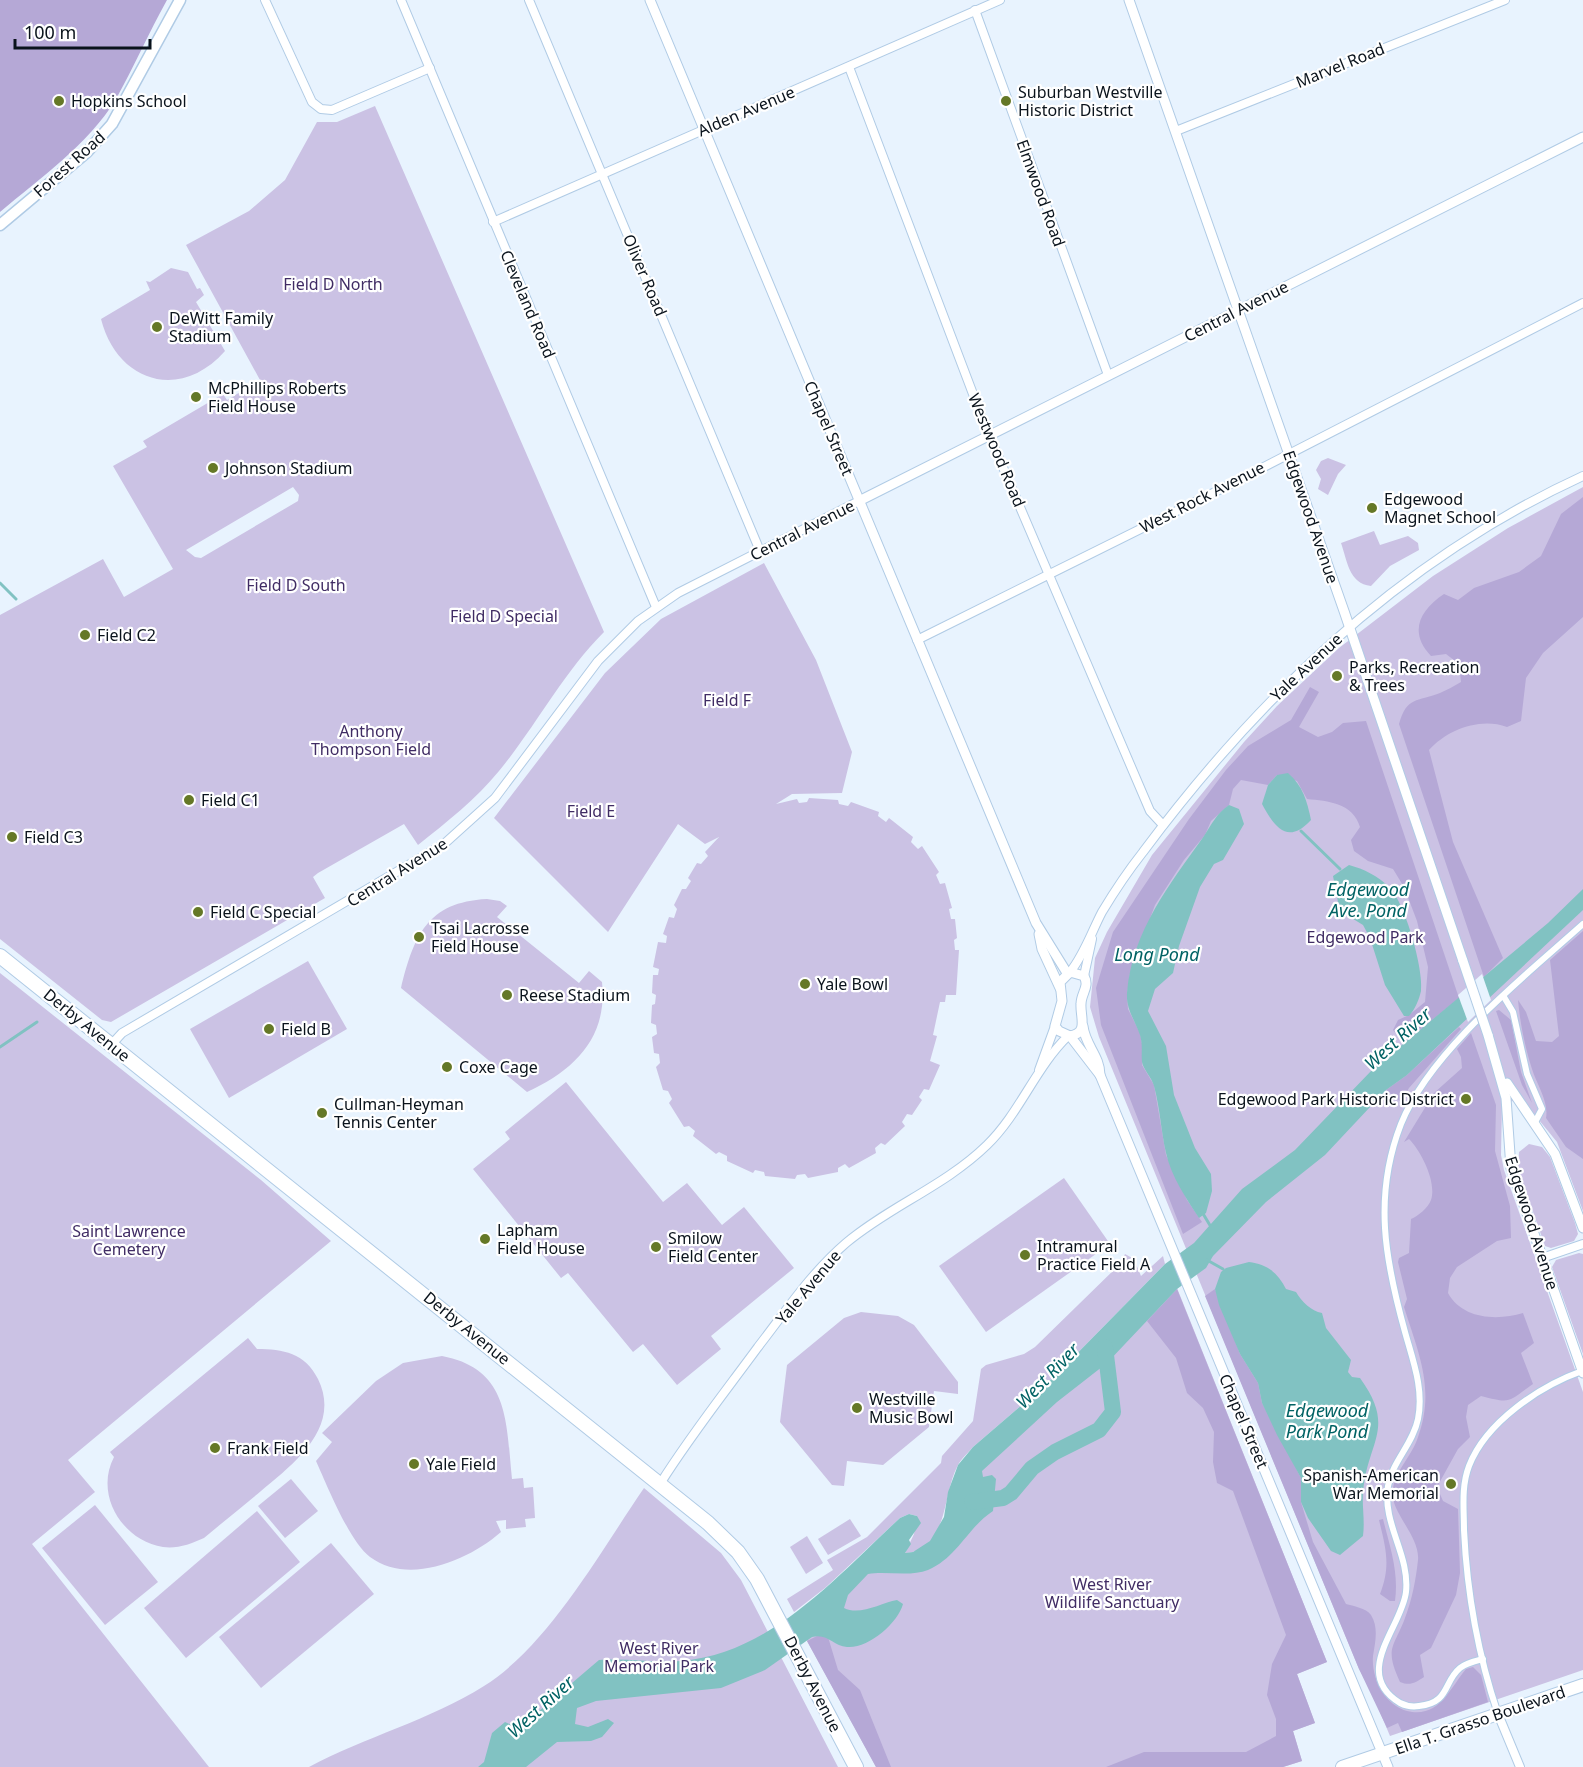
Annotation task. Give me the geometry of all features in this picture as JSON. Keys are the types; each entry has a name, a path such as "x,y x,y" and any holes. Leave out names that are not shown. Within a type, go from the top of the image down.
{"highway":[{"name":"Derby Avenue","path":"0,956 660,1484 738,1552 774,1609 856,1767"}],"main road":[{"name":"Forest Road","path":"0,225 87,152 112,124 180,0"},
{"name":"Ella T. Grasso Boulevard","path":"1342,1767 1583,1685"}],"street":[{"path":"266,0 312,102 321,109 339,108 430,68"},
{"name":"Cleveland Road","path":"401,0 656,607"},
{"name":"Oliver Road","path":"529,0 760,551"},
{"name":"Chapel Street","path":"650,0 1036,923 1042,948 1059,988"},
{"name":"Alden Avenue","path":"493,222 1000,0"},
{"name":"Edgewood Avenue","path":"1130,0 1350,627 1488,1035 1508,1087 1555,1154 1583,1228"},
{"name":"Marvel Road","path":"1176,131 1505,0"},
{"name":"Elmwood Road","path":"975,10 1108,375"},
{"name":"Westwood Road","path":"849,67 989,435 1150,811 1163,825"},
{"name":"Central Avenue","path":"111,1045 122,1033 444,844 495,798 606,651 656,607 760,551 1583,137"},
{"name":"West Rock Avenue","path":"917,640 1583,303"},
{"name":"Yale Avenue","path":"1068,973 1118,888 1163,825 1250,720 1307,663 1350,627 1469,540 1538,499 1583,476"},
{"name":"Chapel Street","path":"1036,923 1068,973"},
{"path":"1483,1659 1463,1666 1444,1695 1426,1705 1406,1706 1400,1703 1386,1688 1381,1678 1380,1654 1403,1606 1406,1592 1404,1566 1388,1516 1388,1488 1390,1478 1415,1431 1420,1393 1390,1272 1383,1223 1390,1164 1407,1112 1451,1048 1583,924"},
{"name":"Yale Avenue","path":"1084,976 1094,928"},
{"path":"1055,1026 1062,1001 1059,988 1062,977 1068,973 1084,976 1087,987 1081,1001 1083,1026 1078,1034 1069,1036"},
{"path":"1504,997 1513,1012 1527,1074 1542,1109 1534,1124"},
{"name":"Chapel Street","path":"1055,1026 1059,1032 1069,1036 1100,1075 1388,1767"},
{"name":"Yale Avenue","path":"1038,1074 1055,1026"},
{"name":"Chapel Street","path":"1083,1026 1084,1036 1100,1063 1100,1075"},
{"name":"Edgewood Avenue","path":"1488,1035 1506,1098 1511,1168 1583,1372"},
{"name":"Yale Avenue","path":"660,1484 790,1304 818,1271 846,1243 871,1225 933,1188 973,1158 1001,1131 1038,1074 1069,1036"},
{"path":"1542,1258 1583,1244"},
{"path":"1520,1767 1498,1714 1483,1659 1467,1582 1463,1503 1469,1466 1491,1434 1523,1404 1548,1387 1583,1372"}],"green space":[{"path":"375,106 604,632 589,648 490,781 461,810 418,845 404,824 313,877 325,898 111,1022 102,1020 0,939 0,615 103,559 124,597 173,569 113,466 147,447 143,441 223,394 227,400 260,380 186,245 249,211 285,180 317,122 337,122","holes":["293,487 299,495 298,501 201,558 195,557 186,550"]},
{"name":"DeWitt Family Stadium","path":"171,268 188,272 197,289 200,288 204,295 196,302 225,351 207,367 189,376 170,380 152,378 135,370 121,358 109,341 101,319 150,290 146,281 150,282"},
{"path":"1328,458 1346,465 1338,474 1328,495 1318,489 1321,479 1316,470 1321,461"},
{"name":"Edgewood Park","path":"1583,487 1583,1211 1557,1142 1521,1098 1502,1105 1501,1155 1504,1170 1583,1392 1583,1670 1390,1736 1369,1686 1359,1669 1099,1037 1090,1007 1095,958 1107,932 1152,855 1244,742 1277,706 1339,648 1433,576 1508,528"},
{"path":"1374,531 1380,545 1408,536 1418,543 1419,550 1390,566 1371,586 1358,581 1353,576 1341,543"},
{"path":"764,563 816,660 852,752 842,793 792,794 776,804 797,799 799,803 807,802 809,798 838,800 839,804 848,806 851,802 879,812 878,816 886,822 889,818 913,837 911,842 918,849 922,846 939,872 936,875 940,884 945,883 952,908 949,909 951,919 955,919 957,938 954,940 955,950 959,950 956,995 946,995 945,1002 940,1002 933,1035 937,1036 930,1061 940,1065 929,1090 924,1089 919,1097 922,1100 912,1115 907,1114 902,1122 905,1126 885,1145 881,1143 875,1148 876,1153 849,1168 845,1164 838,1168 838,1172 808,1178 805,1174 797,1175 795,1179 765,1176 764,1172 755,1170 753,1173 727,1161 727,1156 719,1152 716,1154 693,1136 695,1131 689,1126 684,1127 669,1103 672,1099 668,1091 663,1090 656,1067 660,1063 659,1054 654,1053 652,1037 657,1034 656,1025 651,1023 652,1005 655,1004 656,995 652,993 653,975 658,975 659,969 653,967 658,942 666,943 667,936 663,934 669,917 674,918 677,909 674,905 682,889 686,889 691,881 688,878 697,863 701,864 708,856 705,852 719,837 705,844 678,824 608,932 494,818 605,673 661,619"},
{"name":"Reese Stadium","path":"487,899 500,901 507,906 497,917 579,983 589,971 602,982 600,1019 585,1049 560,1073 527,1092 401,988 411,953 426,925 450,907"},
{"name":"Field B","path":"308,961 347,1029 229,1098 190,1029"},
{"name":"Saint Lawrence Cemetery","path":"0,973 261,1180 331,1241 68,1460 95,1492 32,1544 209,1767 0,1767"},
{"name":"Smilow Field Center","path":"566,1082 663,1202 687,1183 722,1225 744,1207 794,1268 711,1336 721,1349 677,1385 643,1344 633,1352 568,1273 561,1278 473,1169 510,1139 505,1132"},
{"path":"1529,1144 1542,1147 1550,1157 1575,1223 1578,1234 1574,1241 1551,1248 1545,1246 1518,1169 1519,1152"},
{"name":"Intramural Practice Field A","path":"1064,1178 1110,1244 986,1332 939,1266"},
{"path":"1579,1253 1583,1254 1583,1354 1552,1267 1556,1260"},
{"path":"1125,1254 1134,1259 1141,1276 1163,1256 1165,1264 1053,1378 963,1458 953,1477 937,1532 930,1542 919,1550 905,1553 914,1534 917,1516 909,1514 900,1518 825,1588 794,1612 787,1599 833,1570 827,1560 867,1537 941,1463 942,1456 973,1421 981,1369 986,1365 1024,1354 1035,1347 1120,1264"},
{"name":"West River Wildlife Sanctuary","path":"1173,1278 1327,1662 1297,1674 1315,1723 1293,1731 1302,1761 1283,1767 876,1767 801,1630 855,1573 917,1560 947,1542 974,1470"},
{"name":"Westville Music Bowl","path":"861,1312 898,1316 914,1325 958,1382 958,1394 934,1391 929,1427 883,1465 847,1461 844,1486 832,1485 780,1422 787,1365 844,1318"},
{"path":"248,1338 257,1349 292,1354 307,1363 313,1370 324,1397 324,1413 319,1429 299,1457 287,1469 204,1538 173,1547 149,1543 136,1536 125,1526 110,1501 109,1472 114,1457 110,1452"},
{"name":"Yale Field","path":"442,1356 464,1363 481,1373 492,1386 505,1418 512,1479 523,1478 524,1488 533,1487 535,1518 525,1519 526,1527 506,1529 506,1520 496,1521 501,1532 473,1552 438,1566 402,1569 386,1565 370,1557 354,1539 316,1461 332,1442 322,1433 376,1381 403,1363"},
{"path":"291,1479 318,1511 285,1538 258,1506"},
{"name":"West River Memorial Park","path":"644,1488 721,1553 741,1580 838,1767 309,1767 352,1746 442,1709 484,1686 508,1668 530,1647 572,1596"},
{"path":"95,1505 158,1582 105,1625 42,1548"},
{"path":"257,1511 300,1562 186,1658 144,1608"},
{"path":"850,1519 861,1536 828,1555 818,1539"},
{"path":"807,1536 823,1563 806,1574 790,1547"},
{"path":"331,1543 374,1594 261,1688 219,1637"}],"shaded area":[{"name":"Hopkins School","path":"0,0 167,0 123,87 105,116 78,146 0,212"},
{"path":"1583,497 1583,617 1543,653 1526,678 1521,721 1507,727 1486,724 1465,727 1454,731 1429,750 1453,842 1503,958 1484,977 1399,724 1409,704 1440,693 1461,682 1459,664 1446,654 1431,656 1424,647 1420,638 1420,622 1429,607 1444,594 1458,600 1474,588 1519,572 1541,556 1561,514"},
{"path":"1310,687 1319,692 1299,727 1318,737 1332,732 1343,723 1366,721 1459,998 1404,1043 1393,1030 1398,1020 1409,1015 1425,1002 1428,967 1417,921 1404,887 1393,869 1368,861 1354,851 1351,840 1360,827 1357,819 1346,808 1331,802 1307,799 1297,781 1277,775 1268,785 1241,780 1233,789 1229,805 1211,821 1205,835 1184,860 1155,905 1130,973 1127,995 1128,1009 1140,1033 1143,1049 1142,1065 1154,1085 1166,1155 1187,1200 1202,1222 1183,1234 1101,1025 1096,988 1113,932 1189,819 1226,770 1248,746 1291,720"},
{"path":"1583,931 1583,1159 1566,1147 1546,1118 1544,1100 1525,1044 1518,1000 1526,1012 1536,1041 1552,1042 1559,1036 1550,960"},
{"path":"1499,1010 1511,1020 1521,1072 1532,1103 1522,1085 1496,1011"},
{"path":"1459,1027 1461,1029 1409,1088 1401,1102 1386,1090 1407,1075"},
{"path":"1471,1033 1496,1105 1495,1151 1510,1206 1511,1238 1497,1241 1457,1267 1450,1278 1448,1293 1462,1308 1481,1316 1502,1317 1523,1313 1534,1343 1521,1353 1533,1384 1509,1400 1481,1396 1468,1405 1466,1417 1470,1437 1458,1449 1437,1487 1443,1501 1458,1509 1460,1573 1456,1595 1431,1648 1420,1655 1424,1677 1407,1684 1400,1682 1395,1670 1392,1648 1412,1597 1418,1552 1395,1505 1393,1490 1397,1475 1414,1447 1423,1422 1425,1389 1420,1357 1404,1307 1407,1299 1398,1262 1399,1258 1409,1253 1411,1219 1428,1206 1431,1200 1432,1185 1418,1151 1409,1139 1404,1142 1434,1093 1462,1068 1461,1057 1457,1049"},
{"path":"1177,1289 1327,1662 1297,1674 1315,1723 1293,1731 1302,1761 1283,1767 1106,1767 1144,1752 1246,1752 1276,1736 1276,1719 1267,1695 1272,1664 1286,1635 1233,1491 1217,1483 1213,1462 1214,1432 1203,1408 1187,1393 1176,1358 1147,1321"},
{"path":"1215,1289 1240,1354 1258,1383 1262,1403 1301,1478 1301,1502 1313,1542 1346,1604 1371,1615 1376,1636 1373,1656 1374,1673 1381,1690 1399,1708 1418,1712 1427,1710 1436,1706 1449,1693 1466,1669 1473,1667 1481,1675 1488,1702 1402,1732 1398,1723 1387,1728 1359,1669 1205,1296"},
{"path":"1383,1519 1395,1570 1395,1601 1390,1601 1380,1594 1386,1566 1379,1520"},
{"path":"819,1635 828,1637 838,1670 860,1690 891,1767 876,1767 807,1641"}],"water":[{"path":"1288,773 1304,794 1311,820 1303,827 1289,832 1277,826 1262,804 1268,785 1277,775"},
{"name":"Long Pond","path":"1229,805 1239,809 1244,824 1223,860 1214,864 1200,887 1179,946 1173,973 1155,989 1148,1011 1166,1046 1174,1095 1195,1148 1211,1174 1212,1191 1206,1213 1199,1218 1168,1162 1156,1094 1143,1065 1141,1039 1129,1010 1127,993 1136,949 1155,909 1215,819"},
{"name":"Edgewood Ave. Pond","path":"1349,865 1370,873 1389,887 1407,921 1420,968 1421,981 1419,998 1409,1016 1404,1016 1385,985 1370,938 1363,925 1350,917 1338,902 1333,876"},
{"path":"1583,889 1583,910 1407,1075 1386,1090 1325,1155 1266,1202 1213,1256 1206,1268 1177,1289 1107,1363 1057,1402 982,1471 983,1477 992,1475 996,1479 993,1511 947,1558 921,1572 868,1574 848,1595 844,1608 850,1610 864,1610 897,1600 903,1604 895,1619 881,1633 855,1647 842,1646 818,1636 812,1637 765,1670 721,1688 596,1701 577,1708 575,1724 588,1727 608,1719 614,1723 602,1737 591,1741 557,1742 526,1767 478,1767 484,1762 492,1733 505,1722 514,1726 538,1712 599,1660 682,1661 715,1655 774,1628 827,1587 900,1518 909,1514 917,1516 921,1523 909,1540 911,1544 905,1553 913,1552 930,1541 944,1517 948,1492 958,1465 973,1447 1053,1378 1165,1264 1194,1243 1242,1189 1295,1150 1372,1070 1548,923"},
{"name":"Edgewood Park Pond","path":"1249,1262 1271,1270 1286,1289 1296,1292 1307,1306 1322,1313 1326,1328 1351,1360 1348,1372 1352,1377 1360,1378 1377,1410 1377,1435 1363,1493 1363,1536 1340,1555 1331,1551 1308,1518 1301,1502 1301,1478 1277,1435 1262,1403 1258,1383 1240,1354 1219,1305 1215,1289 1221,1272 1226,1268"}],"pier":[{"path":"1482,974 1491,1000 1468,1022 1458,995"}],"waterway":[{"path":"0,583 16,599"},
{"path":"1301,831 1340,869"},
{"path":"0,1047 37,1022"},
{"path":"1202,1212 1211,1227"},
{"path":"1207,1260 1223,1269"},
{"path":"972,1502 1003,1498 1011,1493 1032,1468 1055,1452 1099,1430 1113,1412 1105,1347"}],"place":[{"name":"Hopkins School","path":"59,101"},
{"name":"Suburban Westville Historic District","path":"1006,101"},
{"name":"DeWitt Family Stadium","path":"157,327"},
{"name":"McPhillips Roberts Field House","path":"196,397"},
{"name":"Johnson Stadium","path":"213,468"},
{"name":"Edgewood Magnet School","path":"1372,508"},
{"name":"Field C2","path":"85,635"},
{"name":"Parks, Recreation & Trees","path":"1337,676"},
{"name":"Field C1","path":"189,800"},
{"name":"Field C3","path":"12,837"},
{"name":"Field C Special","path":"198,912"},
{"name":"Tsai Lacrosse Field House","path":"419,937"},
{"name":"Yale Bowl","path":"805,984"},
{"name":"Reese Stadium","path":"507,995"},
{"name":"Field B","path":"269,1029"},
{"name":"Coxe Cage","path":"447,1067"},
{"name":"Edgewood Park Historic District","path":"1466,1099"},
{"name":"Cullman-Heyman Tennis Center","path":"322,1113"},
{"name":"Lapham Field House","path":"485,1239"},
{"name":"Smilow Field Center","path":"656,1247"},
{"name":"Intramural Practice Field A","path":"1025,1255"},
{"name":"Westville Music Bowl","path":"857,1408"},
{"name":"Frank Field","path":"215,1448"},
{"name":"Yale Field","path":"414,1464"},
{"name":"Spanish-American War Memorial","path":"1451,1484"}],"park label":[{"name":"Field D North","path":"333,284"},
{"name":"Field D South","path":"296,585"},
{"name":"Field D Special","path":"504,616"},
{"name":"Field F","path":"727,700"},
{"name":"Anthony Thompson Field","path":"371,740"},
{"name":"Field E","path":"591,811"}],"water label":[{"name":"West River","path":"1398,1039"},
{"name":"West River","path":"1048,1376"},
{"name":"West River","path":"541,1707"}]}
